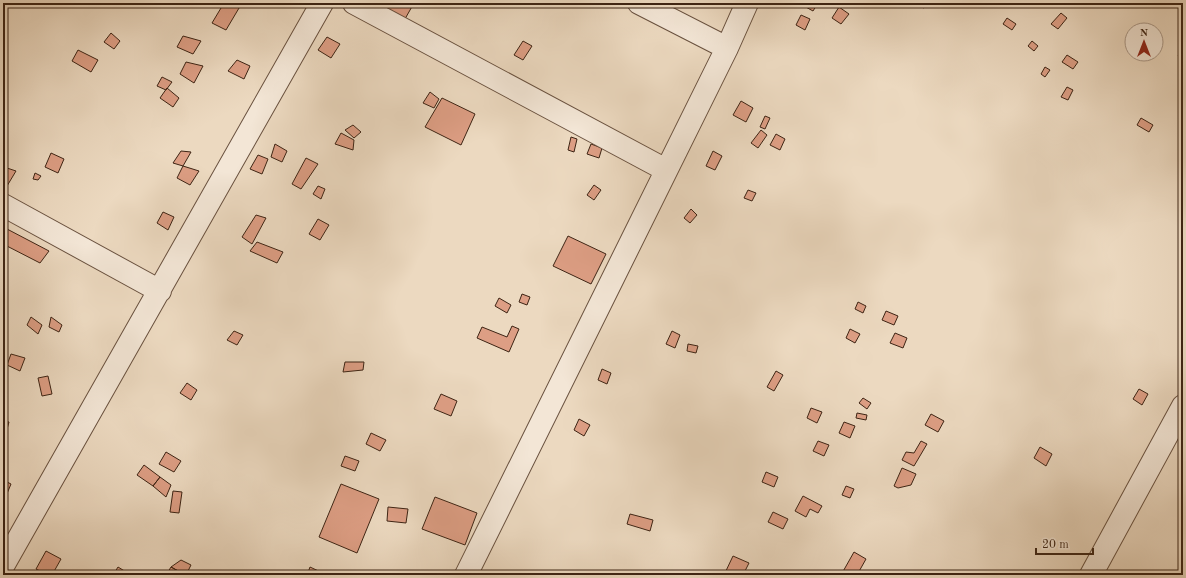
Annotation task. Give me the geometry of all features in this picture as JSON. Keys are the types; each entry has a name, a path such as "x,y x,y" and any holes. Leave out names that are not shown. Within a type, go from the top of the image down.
{"street":[{"path":"3,566 322,3"},
{"path":"354,3 666,170"},
{"path":"639,3 727,48"},
{"path":"466,575 727,48 747,3"},
{"path":"3,205 160,291"},
{"path":"1091,575 1183,406"}],"building":[{"path":"224,3 242,3 226,30 212,23"},
{"path":"378,3 414,3 401,26 374,9"},
{"path":"805,3 818,3 813,11 804,6"},
{"path":"927,3 924,8 916,4"},
{"path":"1181,3 1183,4 1183,10 1178,7"},
{"path":"839,7 849,14 841,24 832,18"},
{"path":"1061,13 1067,18 1058,29 1051,24"},
{"path":"801,15 810,19 805,30 796,25"},
{"path":"1007,18 1016,24 1012,30 1003,24"},
{"path":"1183,23 1183,32 1179,30"},
{"path":"111,33 120,41 114,49 104,42"},
{"path":"183,36 201,41 193,54 177,47"},
{"path":"327,37 340,44 331,58 318,50"},
{"path":"523,41 532,46 523,60 514,55"},
{"path":"1032,41 1038,46 1034,51 1028,46"},
{"path":"1183,49 1183,60 1178,56"},
{"path":"78,50 98,60 91,72 72,61"},
{"path":"1067,55 1078,62 1073,69 1062,62"},
{"path":"237,60 250,66 244,79 228,71"},
{"path":"186,62 203,66 194,83 180,74"},
{"path":"1045,67 1050,70 1045,77 1041,74"},
{"path":"162,77 172,82 166,90 157,86"},
{"path":"1067,87 1073,90 1068,100 1061,97"},
{"path":"167,88 179,98 173,107 160,98"},
{"path":"430,92 439,99 434,108 423,103"},
{"path":"442,98 475,114 461,145 425,127"},
{"path":"741,101 753,108 746,122 733,115"},
{"path":"765,116 770,118 765,129 760,127"},
{"path":"1141,118 1153,125 1149,132 1137,125"},
{"path":"353,125 361,132 354,138 345,130"},
{"path":"761,130 767,135 758,148 751,143"},
{"path":"341,133 354,140 353,150 335,144"},
{"path":"776,134 785,139 780,150 770,145"},
{"path":"571,137 577,139 574,152 568,150"},
{"path":"275,144 287,151 282,162 271,157"},
{"path":"591,144 602,148 599,158 587,154"},
{"path":"181,151 191,152 183,166 173,163"},
{"path":"713,151 722,156 715,170 706,166"},
{"path":"51,153 64,159 58,173 45,167"},
{"path":"258,155 268,159 262,174 250,169"},
{"path":"306,158 318,164 301,189 292,184"},
{"path":"183,166 199,171 190,185 177,178"},
{"path":"4,167 16,171 7,186 3,184"},
{"path":"35,173 41,176 38,180 33,179"},
{"path":"594,185 601,190 594,200 587,195"},
{"path":"318,186 325,189 321,199 313,194"},
{"path":"748,190 756,193 752,201 744,198"},
{"path":"691,209 697,215 690,223 684,218"},
{"path":"163,212 174,217 168,230 157,223"},
{"path":"256,215 266,218 252,244 242,237"},
{"path":"318,219 329,225 320,240 309,234"},
{"path":"7,229 49,251 40,263 3,244 3,234"},
{"path":"568,236 606,254 591,284 553,266"},
{"path":"257,242 283,252 277,263 250,251"},
{"path":"522,294 530,297 527,305 519,302"},
{"path":"499,298 511,305 507,313 495,306"},
{"path":"858,302 866,306 863,313 855,309"},
{"path":"886,311 898,316 894,325 882,320"},
{"path":"31,317 42,325 38,334 27,325"},
{"path":"51,317 62,325 59,332 49,327"},
{"path":"512,326 519,329 509,352 477,338 482,327 507,337"},
{"path":"850,329 860,334 855,343 846,338"},
{"path":"234,331 243,335 237,345 227,340"},
{"path":"672,331 680,335 675,348 666,344"},
{"path":"895,333 907,338 903,348 890,343"},
{"path":"688,344 698,346 696,353 687,351"},
{"path":"11,354 25,358 20,371 7,365"},
{"path":"345,362 364,362 363,370 343,372"},
{"path":"602,369 611,373 607,384 598,380"},
{"path":"776,371 783,375 774,391 767,387"},
{"path":"48,376 52,394 42,396 38,378"},
{"path":"187,383 197,390 191,400 180,393"},
{"path":"1139,389 1148,394 1142,405 1133,399"},
{"path":"441,394 457,401 451,416 434,409"},
{"path":"863,398 871,403 867,409 859,403"},
{"path":"811,408 822,412 817,423 807,418"},
{"path":"857,413 867,415 866,420 856,418"},
{"path":"931,414 944,421 938,432 925,425"},
{"path":"579,419 590,425 584,436 574,430"},
{"path":"3,421 9,422 4,440 3,440"},
{"path":"844,422 855,426 850,438 839,433"},
{"path":"371,433 386,440 380,451 366,444"},
{"path":"818,441 829,445 824,456 813,451"},
{"path":"921,441 927,444 914,466 902,460 906,452 914,453"},
{"path":"1040,447 1052,454 1046,466 1034,458"},
{"path":"166,452 181,461 174,472 159,464"},
{"path":"345,456 359,461 355,471 341,466"},
{"path":"144,465 160,477 153,486 137,475"},
{"path":"902,468 916,474 911,485 898,488 894,486"},
{"path":"766,472 778,477 774,487 762,482"},
{"path":"160,477 171,485 166,497 153,486"},
{"path":"3,480 11,484 6,496 3,494"},
{"path":"341,484 379,499 357,553 319,537"},
{"path":"846,486 854,489 850,498 842,495"},
{"path":"173,491 182,492 179,513 170,512"},
{"path":"803,496 822,506 818,513 810,509 806,517 795,511"},
{"path":"435,497 477,513 465,545 422,529"},
{"path":"388,507 408,509 406,523 387,521"},
{"path":"773,512 788,519 783,529 768,522"},
{"path":"630,514 653,520 650,531 627,524"},
{"path":"46,551 61,559 52,575 48,575 36,569"},
{"path":"854,552 866,559 857,575 841,575"},
{"path":"733,556 749,563 743,575 724,575"},
{"path":"181,560 191,565 186,575 171,567"},
{"path":"118,567 131,575 113,575"},
{"path":"171,567 185,575 166,575"},
{"path":"310,567 327,575 307,575"}]}
